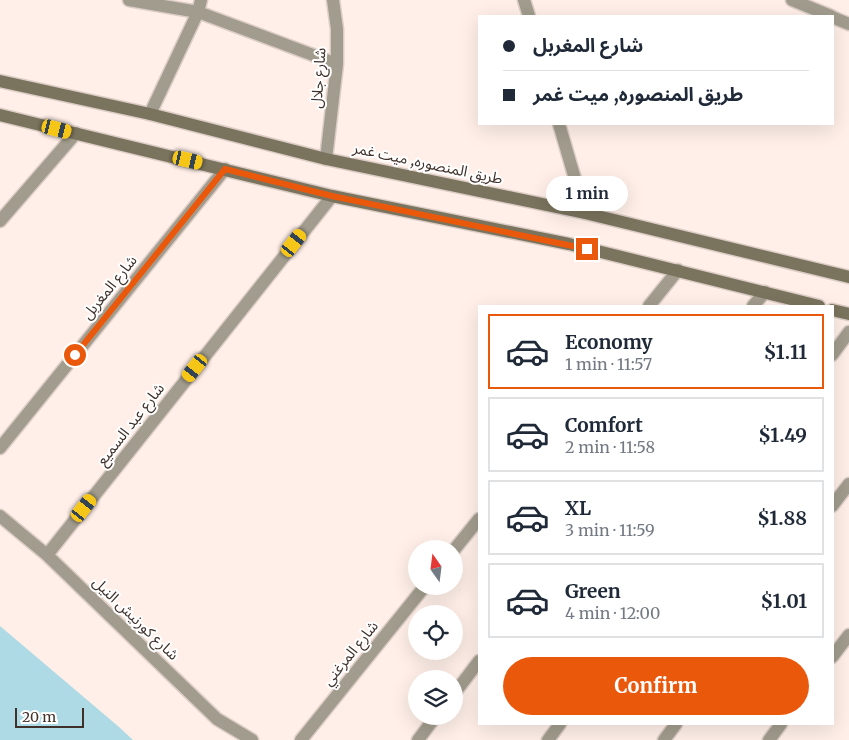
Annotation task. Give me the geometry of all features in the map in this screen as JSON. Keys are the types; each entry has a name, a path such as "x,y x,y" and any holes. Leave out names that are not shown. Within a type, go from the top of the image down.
{"main road":[{"name":"طريق المنصوره, ميت غمر","path":"0,81 150,114 326,159 585,213 849,277"},
{"path":"0,115 332,196 569,244 816,305"},
{"path":"834,310 849,314"}],"street":[{"path":"130,0 199,6 336,64"},
{"name":"شارع جلال","path":"326,159 336,64 337,29 333,0"},
{"path":"524,0 529,15"},
{"path":"792,0 827,15"},
{"path":"150,114 199,6"},
{"path":"834,18 849,24"},
{"path":"560,125 585,213"},
{"path":"0,221 76,133"},
{"name":"شارع المغربل","path":"0,448 225,169"},
{"name":"شارع عبد السميع","path":"47,555 332,196"},
{"path":"650,305 678,270"},
{"path":"754,305 765,292"},
{"path":"834,352 849,332"},
{"path":"834,503 849,484"},
{"name":"شارع كورنيش النيل","path":"0,516 47,555 218,719 252,740"},
{"path":"462,540 478,520"},
{"name":"شارع المرغني","path":"301,740 418,595"},
{"path":"834,654 849,635"},
{"path":"463,682 478,662"},
{"path":"418,740 429,725"},
{"path":"548,740 559,725"},
{"path":"664,740 675,725"},
{"path":"769,740 780,725"}],"water":[{"path":"0,626 119,727 133,740 0,740"}],"route":[{"path":"75,355 225,169 332,196 587,249"}]}
